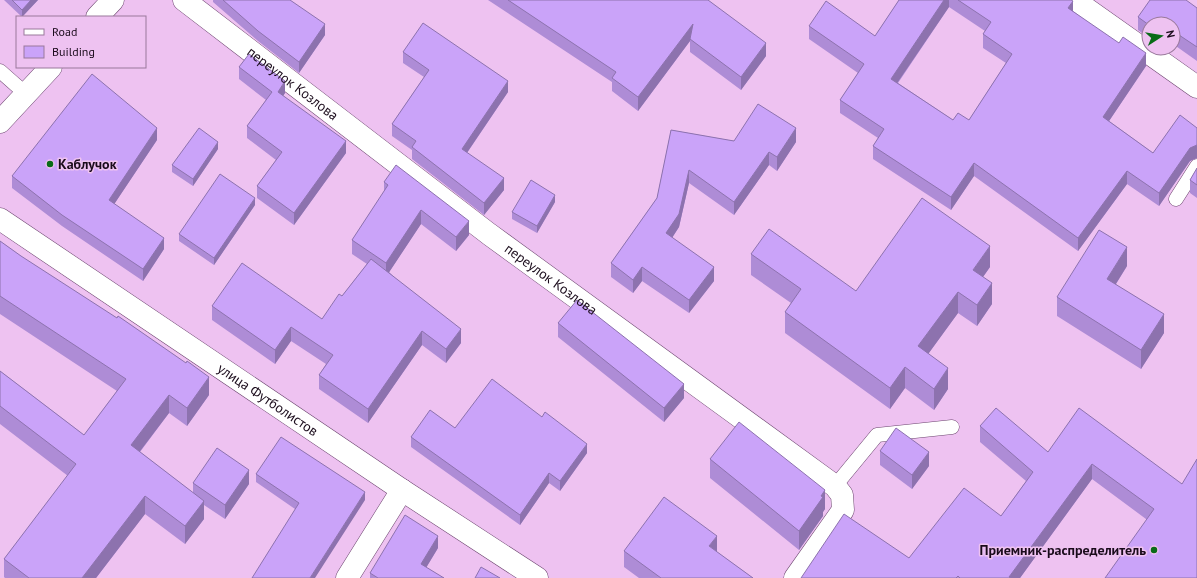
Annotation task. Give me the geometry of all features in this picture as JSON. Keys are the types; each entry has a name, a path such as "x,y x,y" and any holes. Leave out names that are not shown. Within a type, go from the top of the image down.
{"street":[{"path":"98,16 113,0"},
{"name":"переулок Козлова","path":"184,0 489,234 835,486"},
{"path":"1074,0 1197,87"},
{"path":"0,122 50,68"},
{"name":"улица Футболистов","path":"0,220 402,490 537,578"},
{"path":"795,578 843,510 842,495 835,486"},
{"path":"347,578 402,490"}],"lane":[{"path":"0,71 26,94"},
{"path":"1176,199 1197,166"},
{"path":"835,486 877,435 952,427"}],"building":[{"path":"12,0 31,0 22,10"},
{"path":"223,0 290,0 325,24 299,62 258,31"},
{"path":"508,0 708,0 766,43 741,77 690,39 693,24 638,97 612,78 616,72"},
{"path":"899,0 944,0 891,79 953,120 958,113 969,120 1012,54 983,34 991,22 958,0 1071,0 1073,1 1068,8 1119,43 1123,37 1141,50 1141,56 1144,56 1103,117 1153,153 1180,115 1197,128 1197,145 1190,148 1159,193 1127,171 1078,238 974,163 951,197 873,146 884,129 840,100 864,64 809,26 826,1 875,36"},
{"path":"1150,0 1186,0 1197,8 1197,47 1181,36 1181,16 1141,16 1141,19 1138,17"},
{"path":"423,23 508,81 462,149 504,178 484,203 412,147 416,141 392,124 429,70 403,52"},
{"path":"249,54 285,81 278,92 346,141 294,213 257,186 282,152 247,126 272,92 239,67"},
{"path":"92,74 157,128 109,200 164,238 143,269 62,215 12,176"},
{"path":"758,104 796,128 777,157 769,152 734,202 689,170 679,214 666,233 714,267 689,300 642,267 633,280 611,263 657,198 671,130 734,141"},
{"path":"199,128 218,142 193,179 172,165"},
{"path":"396,165 469,221 456,237 421,210 386,263 352,240 388,185 384,182"},
{"path":"1197,168 1197,185 1190,180"},
{"path":"220,174 255,198 214,258 179,234"},
{"path":"531,180 555,195 537,226 512,212"},
{"path":"922,198 990,246 973,270 992,283 977,305 958,292 918,346 948,368 934,389 905,367 890,388 785,312 801,289 751,254 769,229 856,291"},
{"path":"1099,230 1127,247 1107,279 1164,314 1141,350 1057,297"},
{"path":"0,241 117,318 118,316 209,377 187,408 169,395 131,445 204,501 185,526 145,496 82,578 29,578 4,559 76,464 0,406 0,371 84,435 126,379 0,296"},
{"path":"371,259 461,329 446,349 422,331 368,409 319,375 333,355 291,327 275,350 212,306 242,263 322,319 339,294 342,296"},
{"path":"577,300 684,384 664,408 558,323"},
{"path":"492,379 542,417 545,412 587,444 560,481 549,473 520,515 411,437 430,410 455,428"},
{"path":"996,408 1048,452 1079,408 1182,484 1197,459 1197,578 1105,578 1154,509 1092,464 1009,577 1011,578 960,578 958,576 956,578 801,578 844,514 909,558 964,488 1001,516 1033,472 980,426"},
{"path":"739,422 825,490 821,496 823,497 799,531 710,459"},
{"path":"896,428 929,452 912,475 880,451"},
{"path":"281,437 365,492 310,578 252,578 299,503 256,474"},
{"path":"217,448 249,470 225,505 193,483"},
{"path":"664,497 717,536 709,546 753,578 661,578 624,551"},
{"path":"405,515 438,536 421,564 444,578 378,578 370,573"},
{"path":"481,567 500,578 475,578"}],"place":[{"name":"Каблучок","path":"50,164"},
{"name":"Приемник-распределитель","path":"1154,550"}]}
